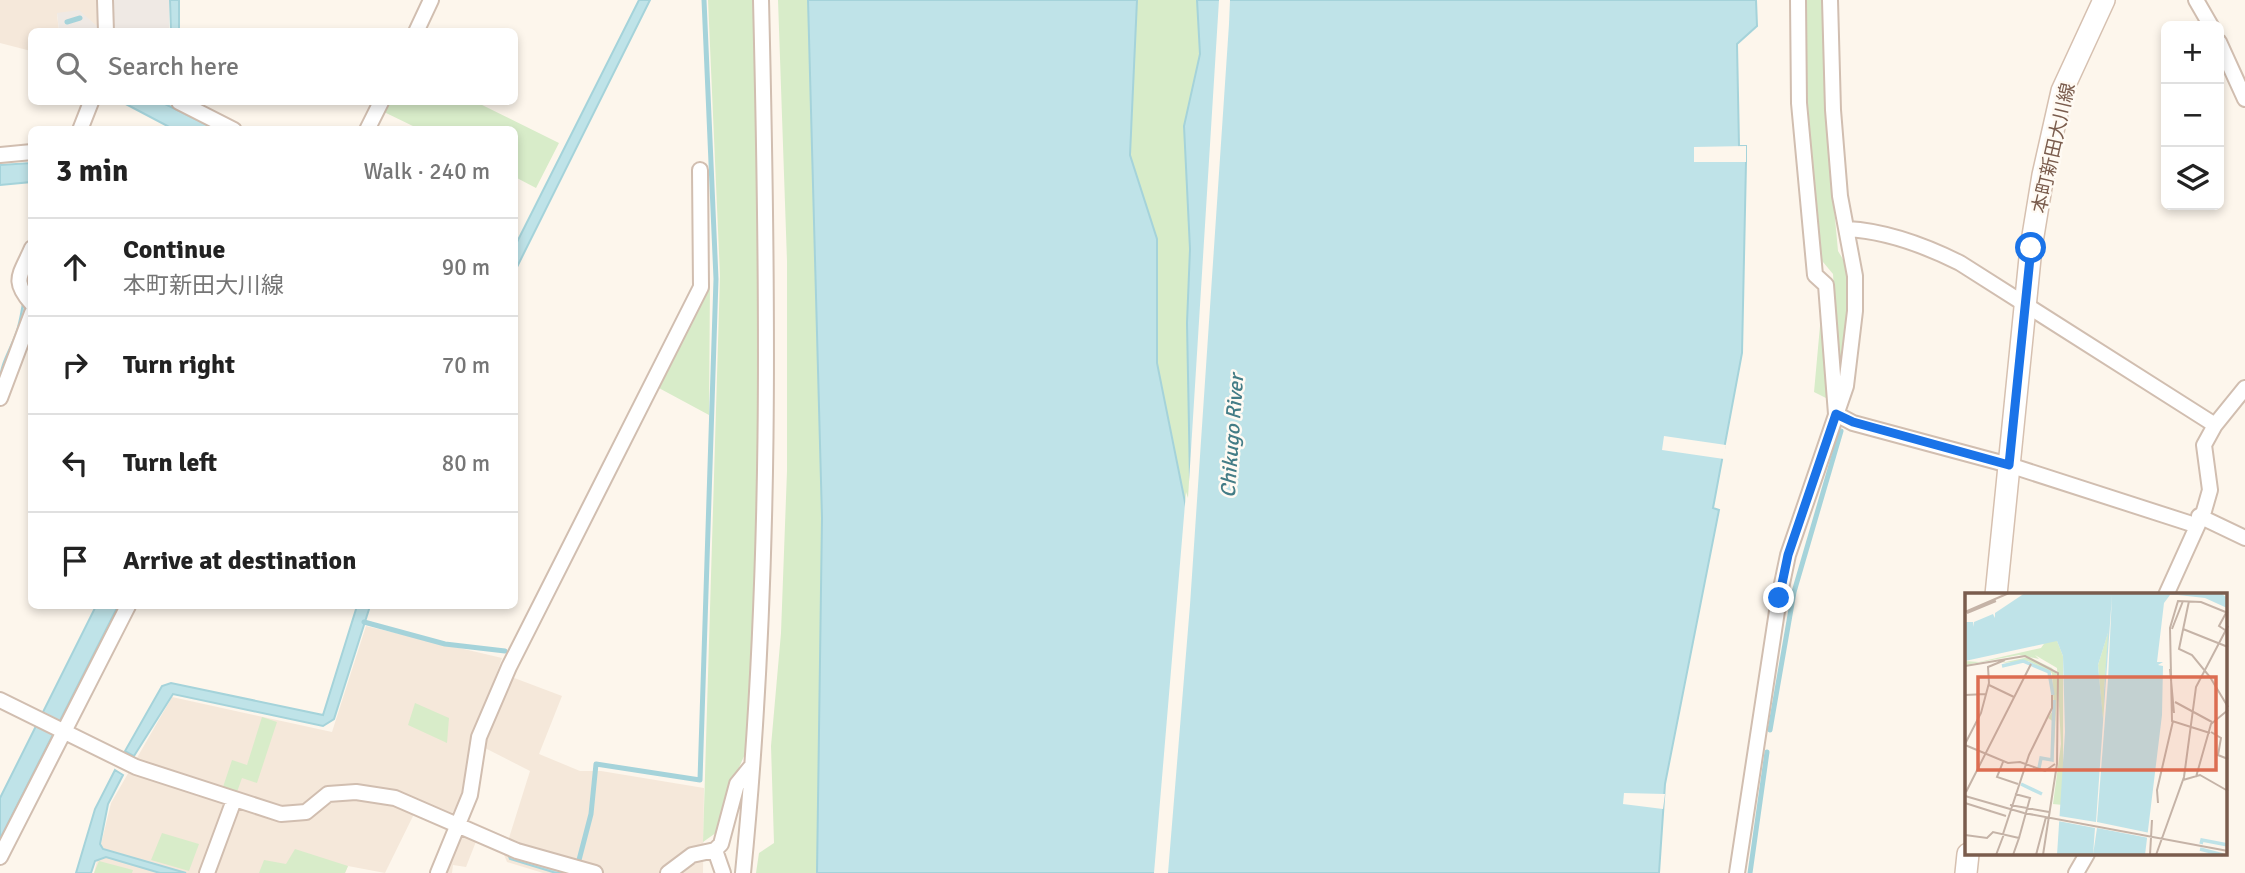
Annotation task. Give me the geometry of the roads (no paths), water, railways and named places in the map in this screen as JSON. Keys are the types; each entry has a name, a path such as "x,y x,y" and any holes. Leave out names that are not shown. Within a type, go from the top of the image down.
{"main road":[{"name":"本町新田大川線","path":"1996,593 2026,306 2043,175 2062,91 2105,0"}],"street":[{"path":"105,0 106,28"},
{"path":"418,28 431,0"},
{"path":"743,873 760,632 766,472 768,256 761,0"},
{"path":"1798,0 1799,103 1815,275 1826,285 1836,414"},
{"path":"1737,873 1788,555 1846,386 1855,311 1855,276 1840,196 1833,110 1830,0"},
{"path":"2196,0 2208,21"},
{"path":"2224,53 2245,99"},
{"path":"82,126 90,105"},
{"path":"185,105 226,126"},
{"path":"369,126 380,105"},
{"path":"0,155 28,152"},
{"path":"438,873 470,795 480,737 509,667 701,286 700,170"},
{"path":"1847,229 1866,230 1917,243 1960,263 2215,425"},
{"path":"28,257 20,276 28,300"},
{"path":"0,398 28,324"},
{"path":"2166,593 2197,521 2204,511 2210,490 2204,445 2215,425 2244,393"},
{"path":"1836,414 1853,422 2009,465 2245,538"},
{"path":"0,857 126,609"},
{"path":"0,701 136,767 233,800 293,815 306,812 328,794 356,792 395,798 517,851 595,873"},
{"path":"668,873 692,855 715,850 727,830 737,784 750,768"},
{"path":"207,873 233,800"},
{"path":"715,850 723,873"},
{"path":"2076,873 2086,856"}],"water":[{"path":"170,0 179,0 179,28 171,28"},
{"path":"639,0 650,0 518,265 518,240"},
{"name":"Chikugo River","path":"808,0 1137,0 1130,155 1157,239 1157,363 1191,532 1187,323 1190,249 1184,126 1200,54 1197,0 1756,0 1757,26 1737,44 1739,146 1746,146 1742,353 1713,508 1719,510 1665,784 1659,873 817,873 822,518"},
{"path":"128,105 167,105 210,126 167,126"},
{"path":"28,163 28,182 0,185 0,165"},
{"path":"28,278 22,328 0,382 2,366 17,331"},
{"path":"94,609 116,609 0,839 0,798"},
{"path":"356,609 369,609 334,719 323,726 173,694 134,756 125,751 162,686 171,683 323,715"},
{"path":"115,770 123,775 108,804 100,844 103,849 186,873 160,873 106,857 95,861 91,873 76,873 95,809"},
{"path":"508,854 568,873 556,873 510,859"}],"waterway":[{"path":"579,860 591,814 596,764 700,780 716,279 704,0"},
{"path":"67,22 80,18"},
{"path":"1770,730 1794,592 1841,431"},
{"path":"364,622 445,644 505,651"},
{"path":"1750,873 1767,752"}]}
